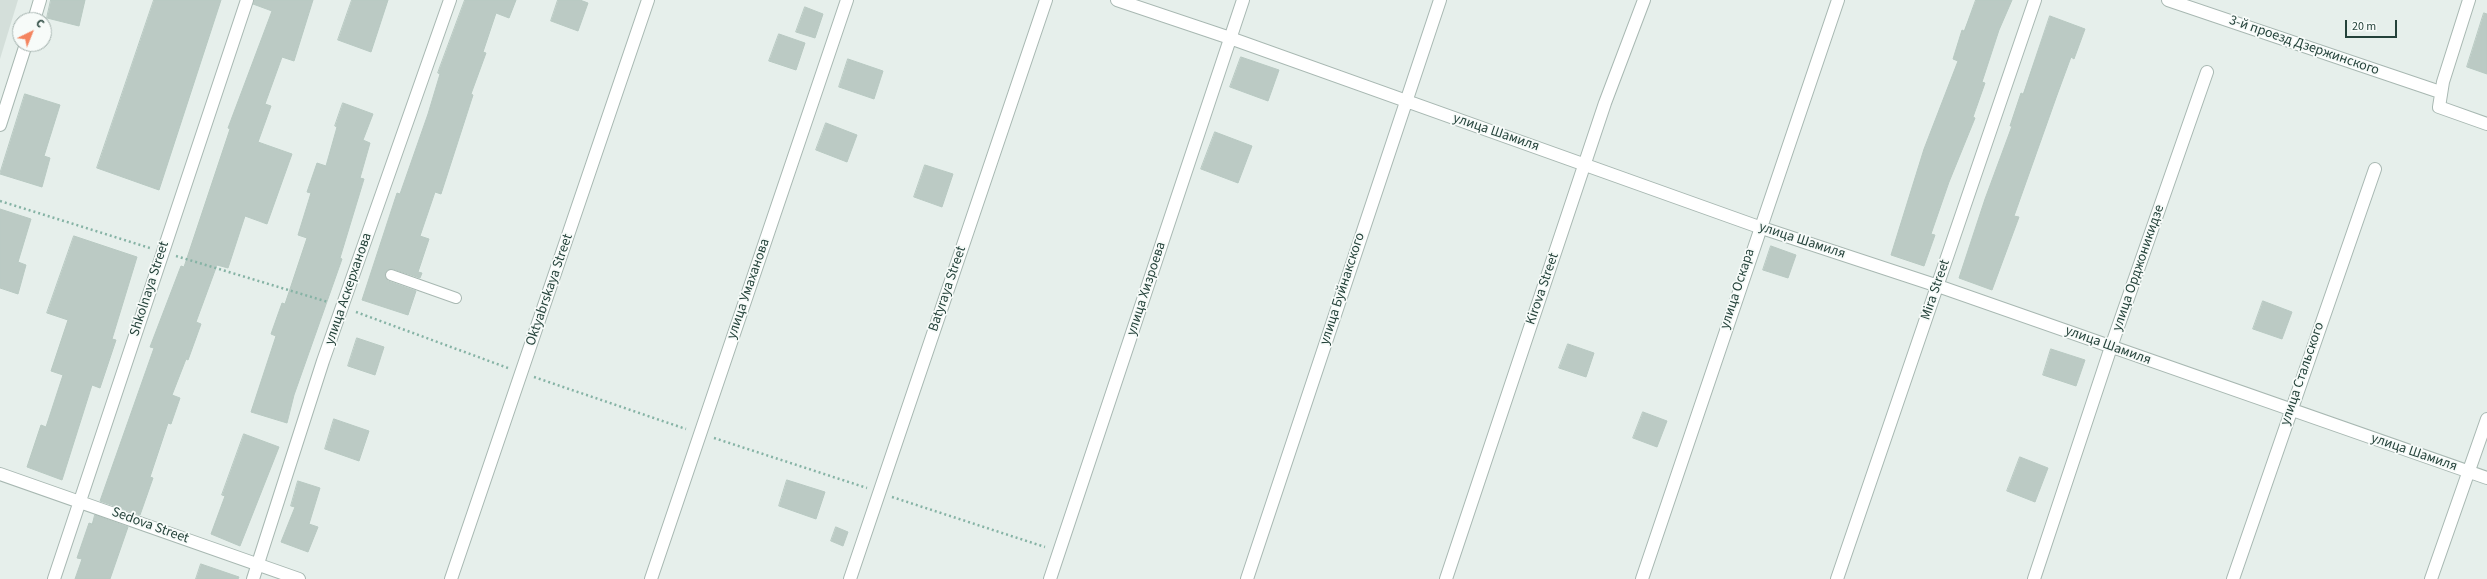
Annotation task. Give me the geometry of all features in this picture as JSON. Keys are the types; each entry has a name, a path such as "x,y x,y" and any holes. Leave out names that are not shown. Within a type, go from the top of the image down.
{"street":[{"path":"36,12 40,0"},
{"name":"Shkolnaya Street","path":"54,579 246,0"},
{"name":"улица Аскерханова","path":"253,579 323,361 450,0"},
{"name":"Oktyabrskaya Street","path":"451,579 648,0"},
{"name":"улица Умаханова","path":"651,579 846,0"},
{"name":"Batyraya Street","path":"850,579 1046,0"},
{"name":"улица Шамиля","path":"1117,0 1230,38 1759,227 1938,286 2290,411 2487,478"},
{"name":"улица Хизроева","path":"1050,579 1243,0"},
{"name":"улица Буйнакского","path":"1246,579 1440,0"},
{"name":"Kirova Street","path":"1446,579 1584,164 1644,0"},
{"name":"улица Оскара","path":"1642,579 1759,227 1838,0"},
{"name":"Mira Street","path":"1837,579 2035,0"},
{"name":"3-й проезд Дзержинского","path":"2168,0 2440,92"},
{"path":"2469,0 2440,92 2439,107 2487,124"},
{"path":"0,125 23,52"},
{"name":"улица Орджоникидзе","path":"2034,579 2111,347 2207,72"},
{"name":"улица Стальского","path":"2233,579 2375,169"},
{"path":"2431,579 2487,419"},
{"name":"Sedova Street","path":"0,474 299,579"}],"lane":[{"path":"391,275 456,298"}],"shaded area":[{"path":"0,0 18,0 14,12 12,12 12,20 0,59"}],"building":[{"path":"51,0 85,0 79,26 52,19 52,12 48,12"},
{"path":"154,0 221,0 159,190 97,168"},
{"path":"254,0 313,0 294,61 282,57 265,104 271,106 258,142 292,154 267,224 245,216 228,268 217,265 196,322 201,324 188,360 186,359 172,395 180,398 171,424 168,423 150,477 153,478 140,515 100,501 154,348 150,347 181,266 184,267 230,129 228,128 272,11 253,4"},
{"path":"352,0 388,0 371,52 338,40"},
{"path":"465,0 516,0 509,18 496,13 483,52 486,53 471,94 473,95 441,194 435,192 420,236 429,239 418,272 422,273 420,278 393,269 387,270 385,273 388,281 416,291 408,315 362,300 397,193 400,194 428,114 440,74 438,73"},
{"path":"558,0 580,0 588,3 578,31 551,21"},
{"path":"1976,0 2012,0 1999,30 1982,82 1985,83 1973,117 1975,118 1949,182 1931,234 1935,235 1924,266 1891,255 1924,149 1958,61 1953,59 1962,30 1964,31"},
{"path":"805,7 823,14 815,38 796,32"},
{"path":"2484,13 2487,14 2487,74 2467,67"},
{"path":"2050,16 2085,29 2074,59 2071,57 2057,95 2014,216 2019,217 1992,290 1959,278 1985,199 2012,126 2010,126 2021,93 2023,94"},
{"path":"779,34 805,43 796,70 769,61"},
{"path":"1241,57 1279,70 1268,101 1230,87"},
{"path":"848,59 883,71 874,99 839,87"},
{"path":"25,94 60,105 44,156 50,158 42,187 0,174"},
{"path":"343,103 373,114 363,140 370,143 360,178 364,179 340,258 342,259 294,395 287,423 251,412 276,336 271,334 282,303 285,304 307,238 298,235 311,193 307,192 317,163 326,166 337,127 335,126"},
{"path":"826,123 857,135 847,162 816,150"},
{"path":"1215,132 1252,146 1238,183 1201,169"},
{"path":"925,165 953,174 942,207 914,197"},
{"path":"0,209 31,219 18,262 26,265 18,294 0,288"},
{"path":"74,236 137,257 112,339 116,340 100,388 92,385 62,480 27,467 41,425 46,427 63,375 51,371 68,320 47,313"},
{"path":"1771,246 1796,255 1788,278 1763,270"},
{"path":"2263,301 2292,312 2282,339 2253,329"},
{"path":"357,338 384,347 375,375 348,366"},
{"path":"1568,344 1594,353 1586,377 1559,368"},
{"path":"2051,349 2085,360 2076,386 2043,375"},
{"path":"1643,412 1667,421 1657,447 1633,438"},
{"path":"334,419 369,431 359,461 325,449"},
{"path":"244,434 279,447 240,546 211,534 225,496 222,495"},
{"path":"2020,457 2048,468 2035,502 2007,491"},
{"path":"787,480 825,492 816,519 779,506"},
{"path":"298,481 320,488 309,524 318,527 308,552 281,542 295,507 291,506"},
{"path":"95,515 128,527 110,579 75,579 82,559 77,558 89,523 92,524"},
{"path":"836,527 848,532 843,546 831,541"},
{"path":"201,564 239,577 238,579 196,579"}]}
